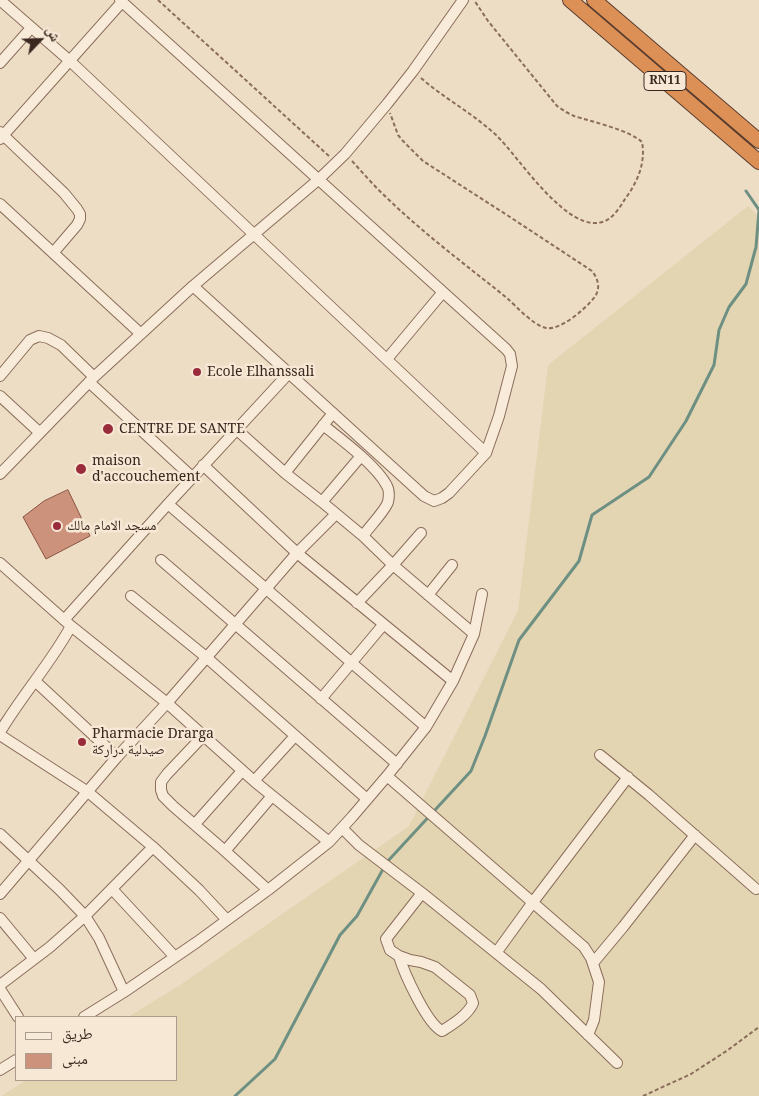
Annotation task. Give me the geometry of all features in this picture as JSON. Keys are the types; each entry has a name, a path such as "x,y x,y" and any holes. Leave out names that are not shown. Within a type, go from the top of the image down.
{"highway":[{"name":"RN11","path":"570,0 759,162"},
{"name":"RN11","path":"594,0 759,141"}],"street":[{"path":"0,0 70,61 486,453"},
{"path":"0,474 91,380 193,286 318,180 345,154 413,71 463,0"},
{"path":"53,253 77,225 80,219 78,209 64,193 1,135 70,61 121,1 500,342 510,354 512,360 510,376 486,453 449,493 434,501 424,496 193,286"},
{"path":"0,63 31,28"},
{"path":"0,204 141,334"},
{"path":"386,359 443,292"},
{"path":"0,376 30,340 39,336 48,338 60,345 91,380 192,477"},
{"path":"226,920 199,890 153,847 88,792 0,733 11,713 62,644 68,623 168,504 290,373"},
{"path":"0,396 39,432"},
{"path":"285,473 333,413"},
{"path":"323,425 361,456 379,474 388,488 387,504 363,536"},
{"path":"236,429 285,473 363,536 393,565 474,634"},
{"path":"322,502 361,456"},
{"path":"203,465 297,553 453,681"},
{"path":"168,504 426,727"},
{"path":"0,894 117,757 167,703 297,553 336,514"},
{"path":"357,603 421,533"},
{"path":"161,560 397,764"},
{"path":"0,563 68,623 167,703 242,771 329,842"},
{"path":"428,595 452,564"},
{"path":"86,1016 175,957 268,890 329,842 368,799 426,727 453,681 474,634 482,594"},
{"path":"131,596 206,657 368,799"},
{"path":"321,699 383,625"},
{"path":"35,681 117,757"},
{"path":"204,735 161,782 163,796 268,890"},
{"path":"254,781 295,736"},
{"path":"600,755 628,777 756,889"},
{"path":"196,824 242,771"},
{"path":"387,776 584,947 591,958 599,982 594,1020 588,1035"},
{"path":"496,953 628,777"},
{"path":"225,850 272,796"},
{"path":"342,828 359,845 402,877 541,989 617,1063"},
{"path":"0,834 85,916 112,963 124,992"},
{"path":"593,963 695,835"},
{"path":"0,985 85,916 153,847"},
{"path":"112,889 175,957"},
{"path":"399,956 428,1017 442,1032 456,1022 471,1007 473,1003 470,995 435,966 410,960 390,950 386,939 422,893"},
{"path":"0,918 34,959"},
{"path":"0,989 17,1016"},
{"path":"0,1070 15,1061"}],"path":[{"path":"158,0 336,163"},
{"path":"413,71 488,127 547,194 573,216 592,224 609,219 617,211 631,191 641,170 642,142 629,133 574,116 557,106 488,21 474,0"},
{"path":"345,154 386,197 414,222 537,324 546,328 559,326 592,301 597,295 598,289 596,277 592,271 423,161 398,135 387,104"},
{"path":"644,1096 691,1074 759,1027"}],"shaded area":[{"path":"748,206 759,217 759,1096 1,1096 25,1081 178,1081 178,1016 130,1016 180,985 409,826 518,610 548,365"}],"building":[{"name":"مسجد الامام مالك","path":"68,490 90,536 46,559 23,517 44,501"}],"waterway":[{"path":"235,1096 275,1059 340,935 357,916 387,862 471,771 519,640 579,561 592,515 649,477 686,421 714,365 719,330 729,307 746,284 756,247 759,210 746,191"}],"place":[{"name":"Ecole Elhanssali","path":"197,372"},
{"name":"CENTRE DE SANTE","path":"108,429"},
{"name":"maison d'accouchement","path":"81,469"},
{"name":"مسجد الامام مالك","path":"57,526"},
{"name":"Pharmacie Drarga صيدلية دراركة","path":"82,742"}]}
